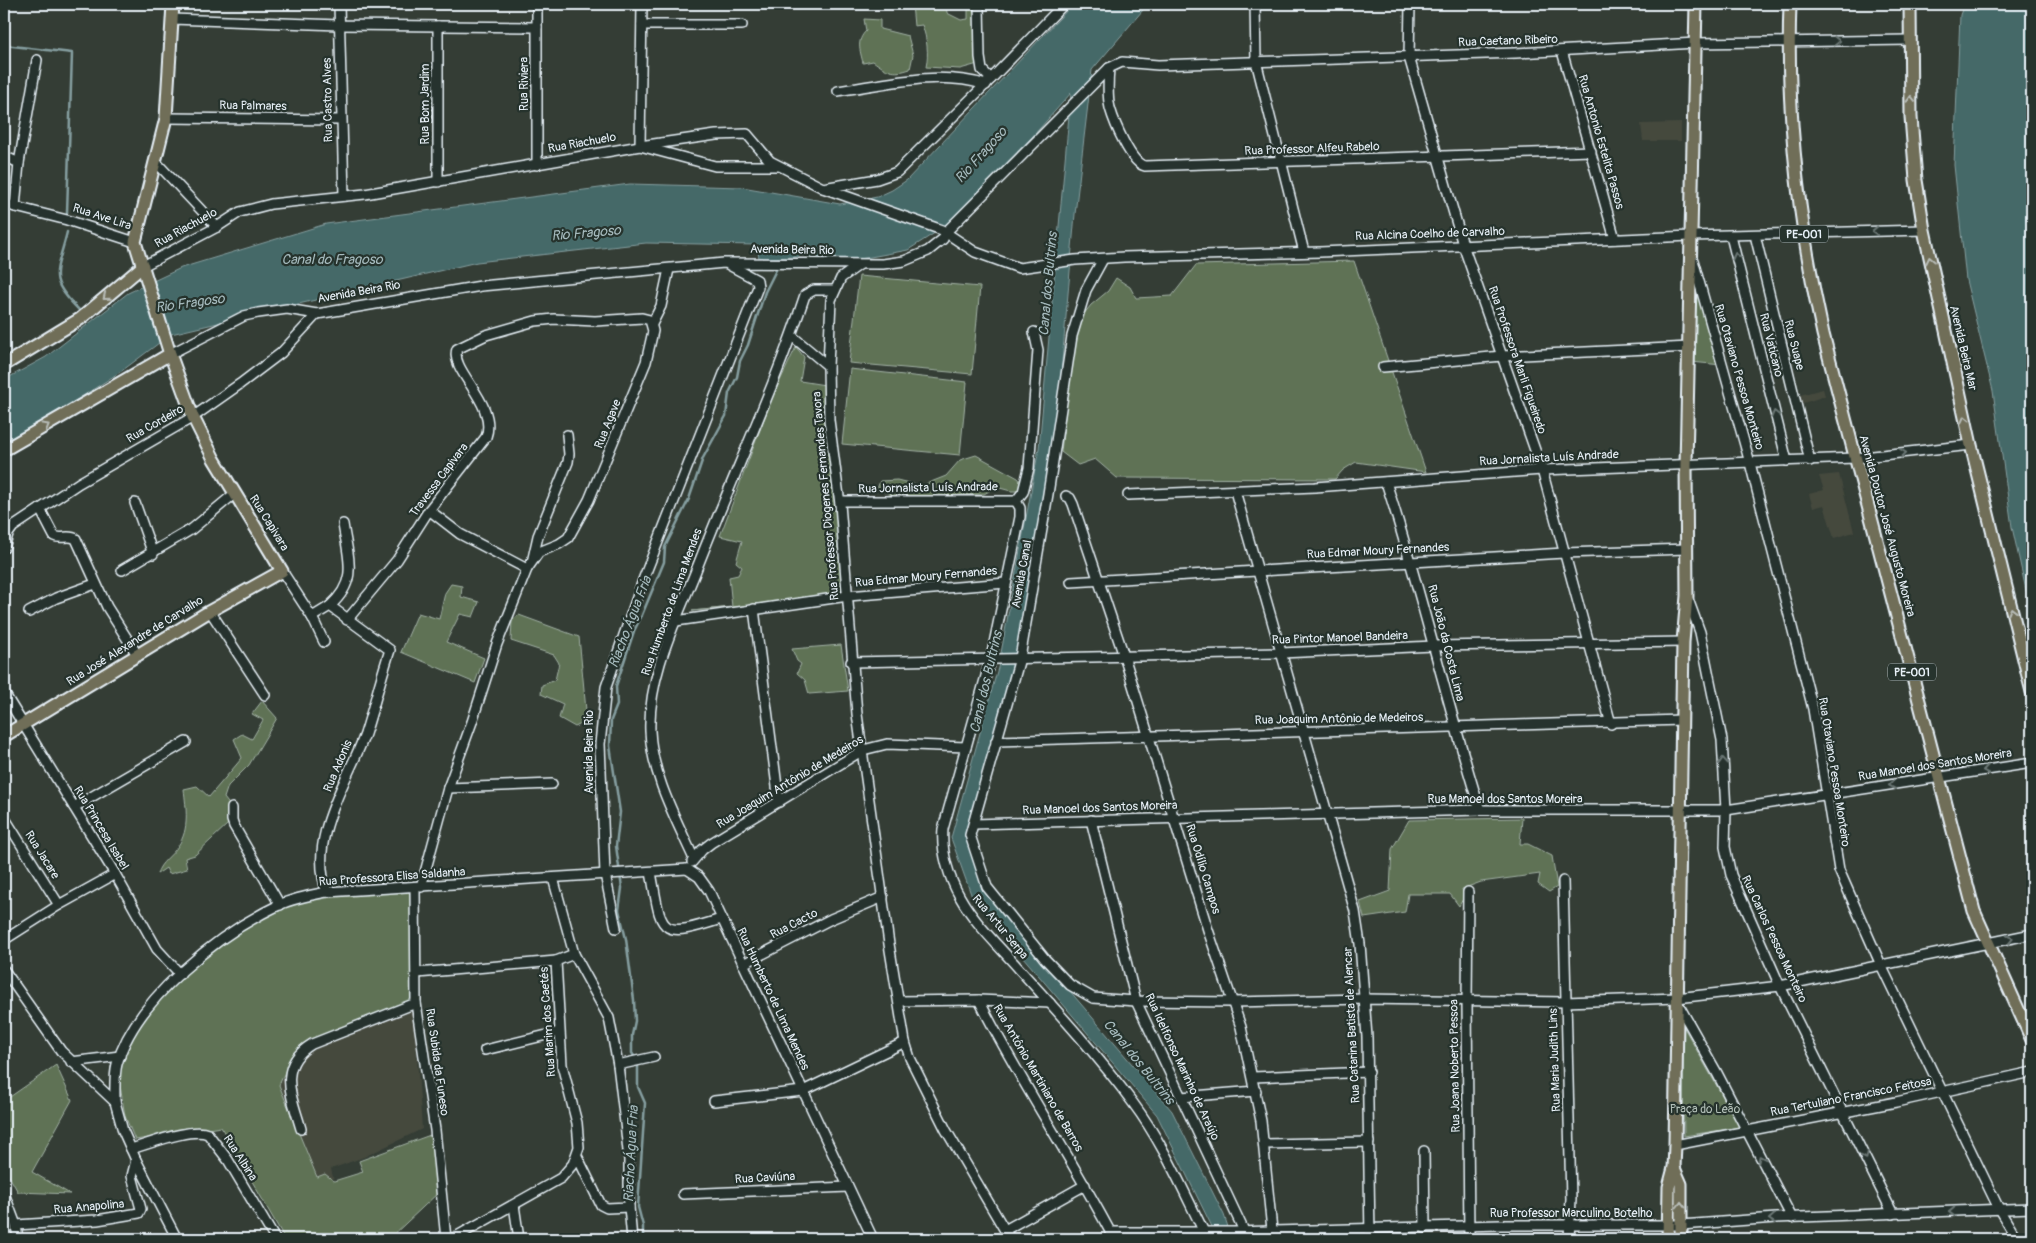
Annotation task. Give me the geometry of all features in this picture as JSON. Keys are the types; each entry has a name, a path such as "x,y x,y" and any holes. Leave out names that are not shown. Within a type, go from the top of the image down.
{"main road":[{"path":"135,242 166,118 173,4"},
{"path":"1668,1239 1669,1187 1674,1168 1675,1145 1683,642 1687,596 1686,464 1696,4"},
{"name":"Avenida Doutor José Augusto Moreira","path":"1790,4 1788,42 1791,120 1812,285 1855,458 1968,887 1988,944 2032,1040"},
{"name":"Avenida Beira Mar","path":"1910,4 1912,124 1916,180 1924,230 1971,445 2032,692"},
{"name":"Rua Ave Lira","path":"135,242 168,349"},
{"path":"4,365 80,318 144,269"},
{"name":"Rua Capivara","path":"168,349 205,444 282,571"},
{"name":"Avenida Beira Rio","path":"4,450 168,349"},
{"name":"Rua José Alexandre de Carvalho","path":"4,736 210,611 282,571"},
{"path":"1674,1168 1681,1184 1681,1239"}],"street":[{"name":"Rua Castro Alves","path":"339,4 340,120 344,196"},
{"name":"Rua Riviera","path":"536,164 537,4"},
{"path":"642,4 640,146 715,166 778,166"},
{"path":"979,4 980,57 982,70 989,82"},
{"path":"823,188 877,179 897,172 989,82 1064,4"},
{"path":"1255,4 1256,61 1304,252"},
{"name":"Rua Professora Marli Figueiredo","path":"1410,4 1410,57 1437,157 1463,245 1542,470 1611,724"},
{"path":"172,19 339,25 537,27"},
{"path":"642,25 742,25"},
{"name":"Rua Bom Jardim","path":"438,26 438,182"},
{"name":"Rua Caetano Ribeiro","path":"1109,68 1122,62 1158,65 1410,57 1696,44 1910,40"},
{"name":"Rua Antonio Estelita Passos","path":"1562,51 1615,239"},
{"path":"15,207 19,163 37,60"},
{"path":"834,290 841,278 860,265 883,264 918,256 933,248 944,231 1109,68"},
{"name":"Rua Professor Alfeu Rabelo","path":"1109,68 1110,108 1132,157 1140,166 1282,163 1591,150"},
{"path":"838,91 906,80 939,78 989,82"},
{"name":"Rua Palmares","path":"166,118 340,120"},
{"name":"Rua Riachuelo","path":"144,269 240,212 271,204 344,196 438,182 640,146 744,133 749,135 768,159 778,166 823,188"},
{"path":"4,156 19,163"},
{"path":"156,162 217,227"},
{"name":"Rua Alcina Coelho de Carvalho","path":"823,188 846,198 944,231 975,252 1019,268 1075,260 1691,236 1924,230"},
{"name":"Rua Ave Lira","path":"4,204 67,220 135,242"},
{"name":"Rua Suape","path":"1755,235 1810,460"},
{"name":"Rua Vaticano","path":"1730,236 1787,461"},
{"name":"Rua Otaviano Pessoa Monteiro","path":"1691,255 1750,463 1813,709 1839,870 1881,965 1944,1091 2000,1211 2017,1239"},
{"name":"Avenida Canal","path":"1103,260 1081,303 1067,356 1051,476 1019,658 971,840 986,886 1045,959 1070,985 1093,998 1136,1001"},
{"name":"Avenida Beira Rio","path":"616,928 606,874 600,744 606,688 646,573 759,284 751,275 724,263"},
{"name":"Avenida Beira Rio","path":"168,349 244,316 287,309 317,314 481,286 724,263 860,265"},
{"name":"Rua Agave","path":"530,565 541,550 565,541 589,500 639,380 651,343 652,324 661,306 668,269"},
{"name":"Rua Humberto de Lima Mendes","path":"694,859 672,811 656,767 651,744 652,696 676,621 757,418 792,336 806,293 814,290 834,290"},
{"name":"Rua Professor Diogenes Fernandes Tavora","path":"834,290 829,320 829,420 840,501 852,662 889,944 905,1042 928,1096 1010,1239"},
{"name":"Rua Cordeiro","path":"4,548 10,531 40,509 124,456 193,417 281,353 317,314"},
{"name":"Travessa Capivara","path":"348,620 397,560 429,510 474,455 487,433 488,420 483,406 462,370 456,354 462,345 486,335 535,321 554,319 595,321 642,318 650,320 652,324"},
{"path":"1016,501 1023,492 1029,468 1038,350 1034,332"},
{"path":"792,336 828,366"},
{"path":"1383,368 1502,356 1690,347"},
{"path":"418,887 448,788 497,644 530,565 538,536 568,462 567,435"},
{"name":"Rua Jornalista Luís Andrade","path":"1128,494 1235,492 1542,470 1855,458 1971,445"},
{"name":"Rua João da Costa Lima","path":"1386,482 1412,562 1455,729 1480,810"},
{"name":"Rua Catarina Batista de Alencar","path":"1235,492 1355,911 1369,1072 1370,1239"},
{"path":"122,570 153,554 192,529 234,494"},
{"name":"Rua Odílio Campos","path":"1066,496 1070,498 1073,504 1124,656 1233,1002 1254,1077 1264,1144 1272,1230"},
{"name":"Rua Jornalista Luís Andrade","path":"840,501 1006,499 1016,501"},
{"name":"Rua Artur Serpa","path":"1016,501 1020,508 1020,517 1006,583 995,658 966,747 943,828 944,852 959,896 975,919 1050,1003 1132,1101 1152,1130 1207,1232"},
{"path":"135,503 153,554"},
{"path":"40,509 54,536 76,539 95,584 138,656"},
{"path":"429,510 460,534 530,565"},
{"path":"312,617 330,606 345,589 350,576 343,524"},
{"name":"Rua Edmar Moury Fernandes","path":"1071,582 1256,570 1687,549"},
{"name":"Rua Capivara","path":"282,571 312,617 324,642"},
{"name":"Rua Edmar Moury Fernandes","path":"676,621 848,596 1006,583"},
{"path":"29,612 56,598 95,584"},
{"name":"Rua Carlos Pessoa Monteiro","path":"1687,596 1700,632 1722,746 1726,810 1725,847 1728,866 1746,913 1780,986 1893,1214"},
{"path":"330,606 348,620"},
{"path":"754,609 779,802"},
{"path":"210,611 265,694"},
{"name":"Rua Adonis","path":"326,892 320,875 321,850 332,811 368,724 390,650 348,620"},
{"name":"Rua Pintor Manoel Bandeira","path":"852,662 1281,653 1434,646 1590,642 1683,642"},
{"name":"Rua Princesa Isabel","path":"4,693 115,874 157,949 180,974"},
{"name":"Rua Joaquim Antônio de Medeiros","path":"996,741 1455,729 1682,720"},
{"path":"74,807 186,742"},
{"name":"Rua Joaquim Antônio de Medeiros","path":"694,859 706,846 863,750 887,744 966,747"},
{"name":"Rua Manoel dos Santos Moreira","path":"974,824 1480,810 1587,812 1681,809 1726,810 2032,763"},
{"path":"448,788 552,784"},
{"path":"232,808 234,826 280,905"},
{"name":"Rua Jacare","path":"4,817 59,905"},
{"name":"Rua Idelfonso Marinho de Araújo","path":"1091,820 1136,1001 1240,1231"},
{"path":"687,869 694,859"},
{"name":"Rua Professora Elisa Saldanha","path":"178,1239 122,1131 115,1102 116,1066 140,1016 180,974 232,932 280,905 326,892 687,869"},
{"name":"Rua Humberto de Lima Mendes","path":"687,869 698,877 709,891 848,1186 870,1238"},
{"path":"651,872 660,920 666,927 683,929 721,919"},
{"path":"4,940 59,905 115,874"},
{"path":"553,878 574,954 609,1018 618,1065 629,1160 632,1239"},
{"name":"Rua Maria Judith Lins","path":"1563,881 1570,1239"},
{"name":"Rua Subida da Funeso","path":"418,887 416,1003 435,1130 446,1239"},
{"name":"Rua Joana Noberto Pessoa","path":"1468,892 1469,1239"},
{"name":"Rua Cacto","path":"743,964 831,919 883,897"},
{"path":"1136,1001 1233,1002 1364,999 1565,1002 1676,1000 1780,986 2032,934"},
{"name":"Rua Marim dos Caetés","path":"574,954 556,961 562,1065 577,1123 577,1156"},
{"path":"417,973 556,961"},
{"path":"4,970 71,1062 115,1102"},
{"path":"979,1000 1050,1003"},
{"name":"Rua Antônio Martiniano de Barros","path":"898,1001 979,1000 1112,1235"},
{"path":"1676,1000 1792,1218"},
{"path":"301,1129 289,1080 291,1067 300,1052 312,1044 416,1003"},
{"path":"485,1050 559,1032"},
{"path":"714,1101 803,1091 905,1042"},
{"path":"71,1062 120,1056"},
{"path":"618,1065 654,1057"},
{"path":"1254,1077 1369,1072"},
{"name":"Rua Tertuliano Francisco Feitosa","path":"1675,1145 1844,1112 2032,1072"},
{"path":"1181,1097 1256,1092"},
{"name":"Rua Albina","path":"131,1149 185,1134 208,1134 228,1160 273,1238"},
{"path":"1264,1144 1369,1142"},
{"path":"1424,1151 1425,1228"},
{"path":"577,1156 601,1205 607,1208 630,1207"},
{"path":"452,1239 561,1178 570,1169 577,1156"},
{"name":"Rua Anapolina","path":"16,1225 97,1220 139,1213 141,1209 132,1176 136,1160"},
{"path":"1005,1230 1085,1185"},
{"name":"Rua Caviúna","path":"683,1194 848,1186"},
{"path":"4,1193 16,1225 18,1239"},
{"path":"514,1205 519,1239"},
{"name":"Rua Professor Marculino Botelho","path":"1112,1235 1185,1236 1207,1232 1469,1226 1668,1226 1792,1218 2000,1211 2032,1208"}],"shaded area":[{"path":"1681,123 1681,141 1643,141 1641,124"},
{"path":"1823,389 1825,396 1797,405 1796,396"},
{"path":"1839,474 1854,532 1834,538 1824,505 1813,508 1809,494 1824,490 1819,476"},
{"path":"413,1000 422,1129 364,1157 331,1169 334,1181 317,1177 279,1084 294,1052"}],"green space":[{"path":"912,4 946,4 947,13 961,20 968,19 968,7 964,4 979,4 978,64 960,69 926,67 925,35 922,25 914,26"},
{"path":"864,19 880,20 880,29 908,36 913,55 910,69 895,72 886,70 873,61 863,63 860,42 866,31"},
{"path":"1354,261 1426,472 1356,462 1343,470 1335,479 1117,478 1095,459 1078,465 1061,452 1075,325 1091,305 1108,291 1116,278 1130,287 1136,298 1172,296 1196,265"},
{"path":"859,276 980,287 972,374 849,363"},
{"path":"1692,276 1722,365 1691,362"},
{"path":"796,347 804,357 800,381 825,385 848,596 692,611 732,607 729,577 738,575 742,567 736,562 742,541 720,536 772,398"},
{"path":"850,369 967,382 960,455 842,444"},
{"path":"976,455 1018,478 1022,483 1020,491 996,487 984,494 961,495 933,500 904,500 877,489 880,481 897,480 921,486 946,476 960,460"},
{"path":"451,584 462,586 461,597 479,602 473,617 460,614 446,642 484,658 475,683 401,652 418,613 439,619 445,593"},
{"path":"519,615 579,637 587,721 575,727 559,718 563,704 541,694 542,685 555,680 559,663 554,655 511,641 512,620"},
{"path":"841,645 848,691 809,694 805,680 797,673 801,664 797,661 792,649"},
{"path":"262,701 277,718 249,765 228,786 224,798 232,808 229,823 195,855 185,858 187,869 169,874 166,868 157,874 161,866 178,846 184,833 186,826 186,804 184,789 197,786 209,797 242,758 234,739 242,734 252,739 263,720 252,714"},
{"path":"1522,818 1520,844 1528,844 1552,856 1557,887 1549,892 1538,884 1540,874 1481,882 1462,889 1464,897 1459,906 1450,894 1408,894 1405,912 1364,918 1360,902 1390,891 1392,849 1409,820"},
{"path":"412,890 417,999 294,1052 279,1085 317,1177 325,1174 334,1181 363,1172 359,1161 433,1134 440,1191 389,1239 285,1239 221,1127 135,1140 125,1116 117,1067 136,1027 185,971 227,936 295,900"},
{"name":"Praça do Leão","path":"1682,1024 1740,1127 1684,1136"},
{"path":"56,1065 72,1100 32,1172 70,1194 18,1192 4,1167 4,1101"}],"water":[{"name":"Canal do Fragoso","path":"1073,4 1148,4 1092,70 1075,214 1056,430 1015,664 967,838 983,889 1172,1111 1224,1215 1232,1239 1218,1239 1157,1115 972,897 951,838 999,664 1039,448 1071,93 963,215 908,250 849,261 801,255 797,257 759,258 757,245 646,243 477,262 171,334 123,370 4,447 4,380 46,357 128,293 181,268 326,224 630,184 742,187 840,204 877,197 907,180"},
{"path":"1964,4 2032,4 2032,617 2012,527 1993,391 1966,280 1954,165 1960,15"}],"waterway":[{"path":"4,45 72,53 67,213"},
{"path":"67,232 58,266 58,282 62,290 79,310"},
{"name":"Riacho Água Fria","path":"636,1059 632,1053 632,1035 635,1021 634,1000 626,939 619,910 622,888 616,846 620,812 610,746 611,720 617,705 616,686 634,631 664,562 665,547 689,499 703,458 726,416 729,393 737,377 740,361 748,345 765,292 778,266"},
{"name":"Riacho Água Fria","path":"638,1064 638,1087 645,1103 638,1207 643,1226 643,1239"}],"water label":[{"name":"Rio Fragoso","path":"981,155"},
{"name":"Rio Fragoso","path":"586,233"},
{"name":"Canal dos Bultrins","path":"1048,284"},
{"name":"Rio Fragoso","path":"190,303"},
{"name":"Canal dos Bultrins","path":"986,682"},
{"name":"Canal dos Bultrins","path":"1139,1062"}]}
